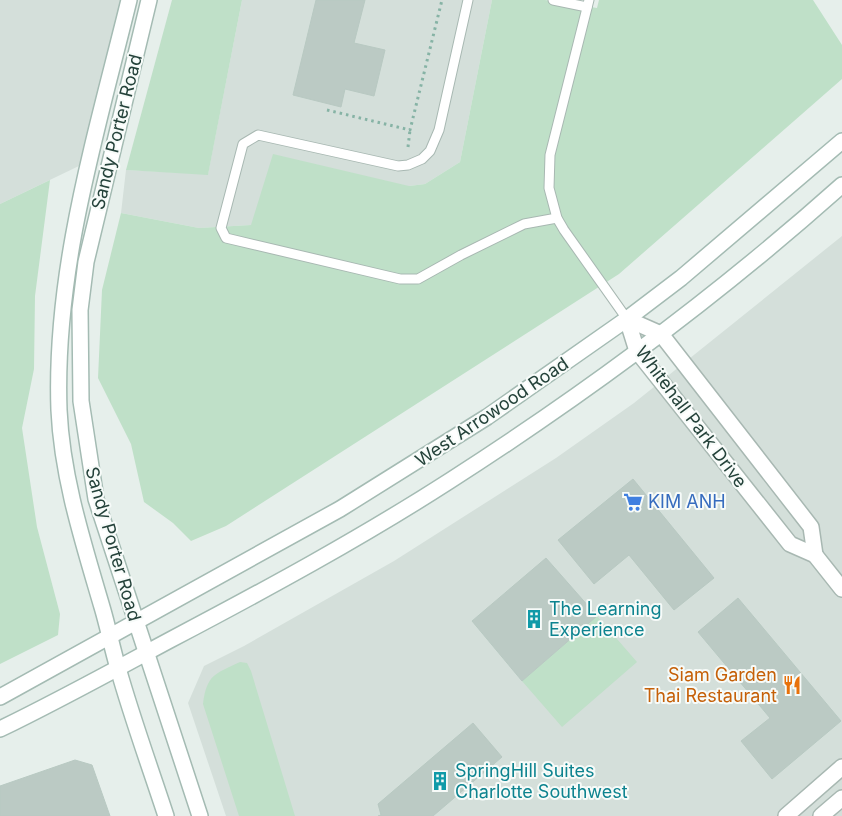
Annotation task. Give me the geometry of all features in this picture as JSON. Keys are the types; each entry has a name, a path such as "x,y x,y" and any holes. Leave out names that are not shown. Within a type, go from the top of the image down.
{"street":[{"name":"Sandy Porter Road","path":"129,0 72,240 62,315 59,411 69,488 118,668 166,816"},
{"name":"Sandy Porter Road","path":"150,0 86,262 80,310 81,401 96,500 135,622 161,692 200,816"},
{"name":"West Arrowood Road","path":"0,697 248,561 398,474 487,417 627,319 681,278 842,141"},
{"name":"West Arrowood Road","path":"0,729 261,592 450,481 555,411 637,352 745,268 842,186"},
{"name":"Whitehall Park Drive","path":"627,319 660,334 811,527 815,555"},
{"name":"Whitehall Park Drive","path":"627,319 637,352 790,544 815,555 842,589"},
{"path":"786,816 842,767"},
{"path":"821,816 842,798"}],"lane":[{"path":"468,0 439,130 430,151 422,159 408,165 398,166 258,135 243,144 221,228 226,238 400,279 418,279 524,224 557,218"},
{"path":"552,0 588,4 550,156 549,188 557,218 627,319"}],"path":[{"path":"408,147 410,130 442,0"},
{"path":"327,110 410,130"}],"shaded area":[{"path":"0,0 123,0 83,164 0,204"},
{"path":"242,0 492,0 460,162 425,184 409,186 251,225 199,228 121,213 126,170 208,174"},
{"path":"842,236 842,816 226,816 188,703 204,666 244,646 394,561 556,458 634,403"}],"green space":[{"path":"172,0 242,0 208,175 126,170"},
{"path":"492,0 545,0 597,8 599,0 813,0 842,45 842,79 619,274 226,526 191,541 173,523 144,502 131,444 98,378 102,290 121,213 199,228 251,225 273,154 409,186 425,184 460,162"},
{"path":"50,180 35,296 34,369 22,428 37,527 60,614 58,635 0,664 0,204"},
{"path":"597,616 637,662 562,727 522,681"},
{"path":"240,662 247,663 251,671 295,816 239,816 203,704 207,686 214,676"}],"building":[{"path":"316,0 365,0 354,43 385,50 374,96 345,89 341,107 293,95"},
{"path":"633,479 714,578 674,610 629,555 594,584 558,540"},
{"name":"The Learning Experience","path":"546,558 597,616 522,681 472,621"},
{"path":"738,598 841,721 772,779 741,741 770,718 698,632"},
{"name":"SpringHill Suites Charlotte Southwest","path":"473,723 502,757 433,816 378,816 381,815 378,804"},
{"path":"75,760 92,765 110,816 0,816 0,786"}],"place":[{"name":"KIM ANH","path":"633,502"},
{"name":"The Learning Experience","path":"534,619"},
{"name":"Siam Garden Thai Restaurant","path":"792,685"},
{"name":"SpringHill Suites Charlotte Southwest","path":"440,781"}]}
